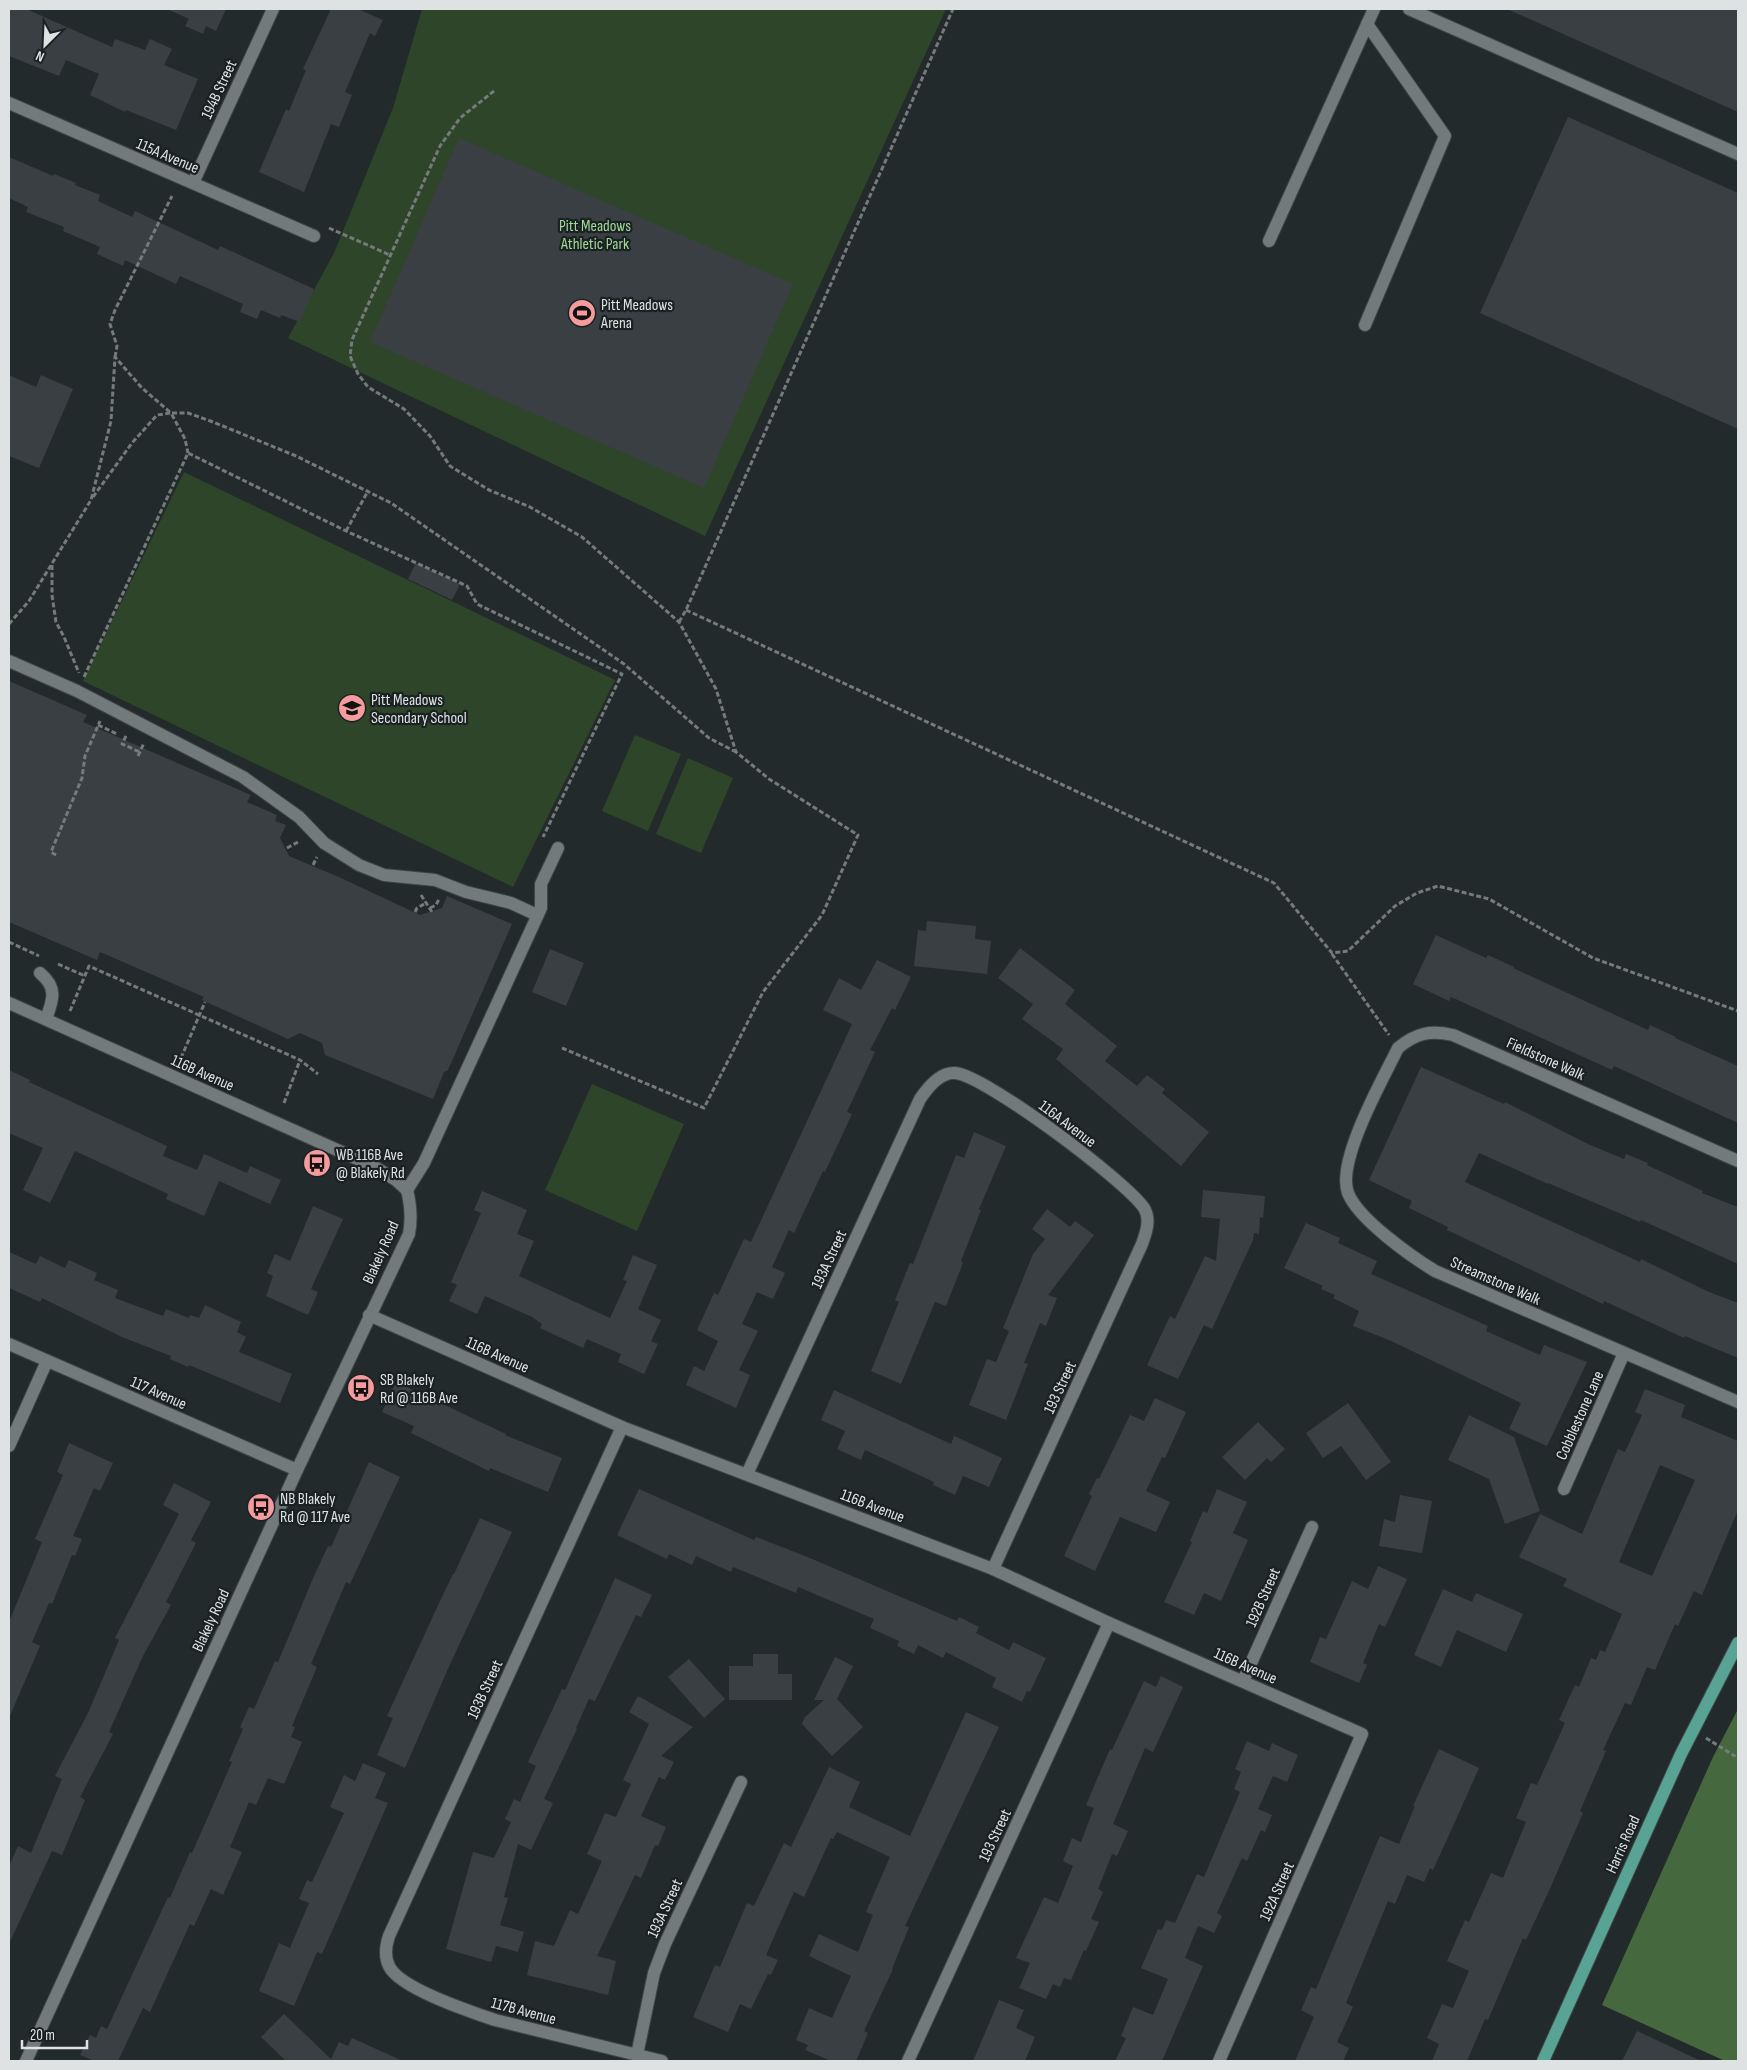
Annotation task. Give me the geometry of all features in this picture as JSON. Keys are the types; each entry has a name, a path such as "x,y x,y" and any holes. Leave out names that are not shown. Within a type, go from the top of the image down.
{"main road":[{"name":"Harris Road","path":"1543,2061 1692,1731 1738,1643"}],"street":[{"name":"194B Street","path":"194,183 273,9"},
{"path":"1269,241 1374,9"},
{"path":"1409,9 1738,154"},
{"path":"1365,325 1445,136 1367,24"},
{"name":"115A Avenue","path":"9,103 314,236"},
{"path":"9,661 77,691 243,777 299,817 324,843 359,864 384,875 435,880 466,892 539,912"},
{"path":"407,1190 424,1163 539,912 541,884 558,848"},
{"path":"40,973 49,980 53,990 52,1003 46,1020"},
{"name":"116B Avenue","path":"9,1003 373,1166 396,1180 407,1190"},
{"name":"Fieldstone Walk","path":"1398,1048 1410,1038 1423,1034 1438,1032 1453,1035 1738,1161"},
{"name":"Streamstone Walk","path":"1398,1048 1352,1146 1346,1180 1348,1193 1367,1218 1406,1252 1435,1271 1738,1402"},
{"name":"116A Avenue","path":"955,1072 995,1091 1074,1146 1134,1196 1144,1208 1148,1218"},
{"name":"193A Street","path":"747,1474 920,1099 930,1085 939,1078 955,1072"},
{"name":"Blakely Road","path":"26,2061 368,1315 409,1234 412,1221 407,1190"},
{"name":"193 Street","path":"993,1569 1142,1244 1148,1218"},
{"name":"116B Avenue","path":"368,1315 622,1427 993,1569 1109,1623 1362,1734"},
{"name":"117 Avenue","path":"9,1344 297,1470"},
{"name":"Cobblestone Lane","path":"1564,1490 1624,1353"},
{"path":"9,1446 47,1361"},
{"name":"193B Street","path":"389,1966 386,1948 389,1936 622,1427"},
{"name":"192B Street","path":"1243,1681 1312,1527"},
{"name":"193 Street","path":"908,2061 1109,1623"},
{"name":"192A Street","path":"1219,2061 1362,1734"},
{"name":"193A Street","path":"637,2055 654,1973 665,1944 741,1782"},
{"name":"117B Avenue","path":"389,1966 399,1978 412,1986 470,2012 495,2020 662,2061"}],"path":[{"path":"679,622 953,9"},
{"path":"494,91 460,118 440,146 352,340 350,356 358,374 368,387 404,409 430,436 450,466 489,490 530,507 582,537 679,622 716,689 736,752"},
{"path":"91,500 111,421 117,346 110,324 115,310 172,196"},
{"path":"77,691 188,453 185,439 171,413 142,388 116,358"},
{"path":"9,624 29,601 91,500 132,443 158,415 188,413 296,456 391,503 624,664 708,738 736,752 769,779 858,835 822,915 763,992 704,1108 562,1048"},
{"path":"188,453 346,531 467,586 477,604 622,674 541,842"},
{"path":"346,531 368,491"},
{"path":"52,565 52,595 56,622 79,673 77,691"},
{"path":"686,610 1274,883 1332,953 1398,1048"},
{"path":"56,855 50,852 82,778 85,756 106,707"},
{"path":"98,725 125,737"},
{"path":"1332,953 1348,951 1395,906 1417,893 1438,886 1489,898 1593,958 1738,1010"},
{"path":"430,908 436,905 442,894"},
{"path":"416,912 417,908 426,903"},
{"path":"70,1011 89,966 300,1060 318,1074"},
{"path":"181,1058 205,1002"},
{"path":"284,1102 300,1060"},
{"path":"1692,1731 1738,1758"}],"green space":[{"name":"Pitt Meadows Athletic Park","path":"422,9 946,9 705,536 288,338 334,253 393,108"},
{"path":"184,472 615,680 513,887 83,681"},
{"path":"635,735 681,754 648,831 602,811"},
{"path":"688,758 733,778 701,853 656,834"},
{"path":"592,1084 684,1124 637,1231 545,1190"},
{"path":"1738,1709 1738,2061 1725,2061 1602,2005 1713,1757"}],"building":[{"path":"9,9 26,9 112,47 115,39 145,50 150,39 172,49 164,65 198,79 176,130 126,110 125,112 90,95 99,74 66,60 59,76 9,56"},
{"path":"167,9 226,9 216,31 206,26 203,34 185,26 189,19"},
{"path":"331,9 358,9 383,20 375,36 370,33 345,92 352,95 339,127 331,124 304,192 259,172 286,109 289,111 306,70 303,69"},
{"path":"1507,9 1738,9 1738,112"},
{"path":"1568,117 1738,193 1738,429 1480,313"},
{"name":"Pitt Meadows Arena","path":"459,138 793,284 704,488 370,342"},
{"path":"9,157 53,176 54,174 76,183 75,185 100,195 98,201 132,217 135,211 218,250 220,246 314,289 300,322 281,315 280,318 261,310 257,319 240,312 243,304 180,276 176,284 125,260 123,266 97,254 100,247 63,231 64,227 26,212 28,207 9,198"},
{"path":"9,375 36,387 41,375 73,389 39,468 9,456"},
{"path":"416,563 460,584 452,600 408,579"},
{"path":"9,681 87,715 83,722 251,795 247,802 277,815 275,821 286,825 280,838 289,856 420,915 442,908 447,896 512,924 448,1070 444,1072 433,1099 325,1055 322,1043 300,1033 288,1039 202,1000 204,997 100,952 97,960 9,922"},
{"path":"927,921 976,926 975,939 991,941 987,974 914,966 918,930 926,931"},
{"path":"1436,935 1486,958 1488,955 1648,1030 1650,1025 1738,1066 1738,1123 1614,1066 1612,1070 1451,997 1449,1001 1413,984"},
{"path":"1020,948 1075,990 1065,1004 1117,1046 1105,1061 1137,1086 1147,1075 1165,1089 1162,1093 1209,1132 1181,1166 1056,1059 1063,1049 1022,1019 1033,1004 998,978"},
{"path":"550,949 584,963 566,1006 532,992"},
{"path":"877,960 911,977 895,1010 892,1008 870,1050 875,1052 847,1112 852,1114 825,1172 823,1171 794,1233 789,1230 772,1267 785,1273 773,1299 757,1292 742,1324 758,1331 739,1370 750,1375 736,1408 686,1385 694,1366 704,1371 718,1341 697,1330 714,1293 718,1295 744,1239 751,1242 852,1024 823,1010 839,978 861,990"},
{"path":"1421,1067 1504,1104 1505,1102 1588,1144 1624,1159 1626,1154 1648,1163 1647,1165 1703,1191 1702,1193 1738,1207 1738,1264 1641,1220 1640,1222 1548,1184 1479,1153 1465,1182 1640,1262 1641,1259 1709,1292 1738,1303 1738,1358 1685,1336 1684,1338 1604,1301 1603,1304 1447,1230 1448,1227 1409,1208 1412,1201 1369,1180"},
{"path":"9,1070 30,1080 29,1082 167,1146 163,1156 197,1170 204,1154 247,1173 250,1166 281,1180 270,1204 219,1181 204,1216 166,1199 168,1194 75,1151 50,1203 23,1190 43,1148 9,1133"},
{"path":"974,1132 1006,1146 979,1209 981,1210 961,1261 963,1263 946,1306 935,1302 901,1384 871,1371 899,1302 895,1300 910,1263 913,1264 956,1155 964,1158"},
{"path":"1203,1190 1265,1196 1263,1218 1260,1217 1259,1234 1254,1233 1253,1240 1212,1329 1204,1325 1178,1379 1147,1365 1170,1316 1175,1319 1205,1256 1216,1261 1220,1219 1201,1217"},
{"path":"482,1191 527,1210 517,1234 534,1241 519,1276 610,1318 627,1281 623,1280 633,1255 657,1265 638,1309 661,1320 651,1341 658,1344 644,1374 618,1362 621,1354 587,1339 583,1348 540,1328 542,1324 532,1317 485,1296 477,1314 449,1301 457,1285 451,1282 481,1213 474,1210"},
{"path":"313,1206 343,1219 311,1289 318,1292 308,1315 266,1296 273,1276 267,1273 275,1254 290,1261"},
{"path":"1047,1209 1070,1227 1075,1221 1094,1235 1048,1295 1057,1298 1046,1326 1040,1323 1024,1363 1028,1364 1006,1420 969,1405 987,1359 996,1362 1009,1331 1003,1328 1033,1254 1045,1239 1032,1229"},
{"path":"1306,1223 1340,1238 1338,1243 1377,1261 1371,1274 1488,1326 1486,1331 1540,1355 1544,1345 1587,1362 1547,1446 1509,1429 1521,1403 1389,1340 1353,1326 1359,1311 1333,1298 1335,1295 1321,1289 1323,1286 1284,1268"},
{"path":"9,1252 36,1264 40,1256 65,1268 69,1260 97,1273 94,1280 118,1290 115,1298 163,1316 166,1309 189,1318 190,1315 199,1318 205,1305 241,1322 237,1332 246,1337 239,1352 292,1374 280,1403 189,1365 188,1367 170,1359 171,1356 122,1337 42,1298 40,1302 9,1288"},
{"path":"396,1382 505,1435 562,1458 548,1492 490,1468 489,1471 411,1433 414,1426 382,1412"},
{"path":"1645,1389 1685,1405 1681,1417 1738,1441 1738,1510 1702,1595 1694,1591 1678,1626 1675,1624 1655,1670 1647,1667 1631,1705 1625,1703 1603,1750 1606,1751 1580,1811 1583,1813 1548,1893 1526,1940 1523,1938 1488,2020 1485,2019 1467,2061 1432,2061 1439,2044 1427,2038 1442,2004 1453,2008 1469,1971 1447,1961 1465,1920 1469,1922 1491,1873 1503,1878 1526,1822 1516,1818 1531,1783 1537,1785 1565,1723 1559,1720 1575,1685 1579,1687 1591,1658 1596,1660 1600,1650 1605,1652 1622,1614 1563,1586 1567,1579 1519,1557 1540,1514 1582,1534 1618,1449 1625,1452 1642,1415 1635,1412","holes":["1660,1465 1695,1480 1652,1576 1619,1562"]},
{"path":"834,1390 951,1444 954,1436 1002,1458 989,1487 963,1476 955,1495 933,1485 934,1482 865,1450 861,1460 837,1449 845,1431 821,1420"},
{"path":"1155,1398 1186,1412 1165,1458 1162,1457 1146,1491 1170,1502 1156,1532 1120,1517 1095,1571 1064,1556 1092,1496 1089,1494 1097,1478 1099,1479 1130,1415 1144,1421"},
{"path":"1348,1403 1391,1462 1366,1480 1341,1446 1323,1458 1306,1433"},
{"path":"1469,1415 1514,1437 1540,1511 1505,1524 1489,1479 1448,1460"},
{"path":"1258,1422 1285,1449 1271,1462 1267,1458 1245,1480 1222,1457"},
{"path":"69,1443 113,1463 100,1491 94,1488 73,1536 82,1539 75,1556 72,1555 52,1604 49,1603 32,1642 40,1646 9,1718 9,1622 42,1542 35,1539 63,1475 57,1472"},
{"path":"369,1462 400,1477 350,1584 346,1582 311,1664 317,1667 292,1726 295,1727 291,1737 302,1742 284,1784 268,1778 256,1805 249,1802 230,1847 242,1852 223,1895 211,1889 194,1926 190,1924 150,2012 143,2008 118,2061 94,2061 80,2055 90,2035 96,2038 101,2026 107,2029 168,1897 170,1898 190,1852 192,1853 232,1762 229,1761 243,1729 240,1727 249,1707 254,1709 275,1661 278,1662 314,1576 328,1546 331,1547"},
{"path":"174,1483 211,1502 191,1540 196,1543 166,1602 171,1605 143,1656 109,1732 113,1734 80,1797 85,1800 62,1855 52,1851 9,1944 9,1866 18,1846 31,1853 62,1779 55,1776 88,1713 119,1640 115,1638 179,1514 163,1505"},
{"path":"639,1489 754,1540 756,1537 810,1558 957,1621 959,1617 979,1627 976,1633 1009,1650 1013,1642 1046,1658 1030,1692 1027,1691 1022,1702 992,1687 996,1678 985,1672 946,1652 943,1658 918,1645 914,1654 897,1646 899,1641 870,1628 874,1619 798,1587 796,1593 733,1567 731,1572 696,1556 692,1565 669,1554 667,1559 617,1535"},
{"path":"1217,1489 1247,1502 1233,1533 1248,1540 1221,1601 1204,1593 1194,1615 1164,1602 1192,1542 1190,1541 1203,1511 1207,1513"},
{"path":"1400,1495 1432,1501 1422,1553 1379,1546 1384,1519 1395,1522"},
{"path":"480,1518 512,1532 451,1662 405,1768 377,1755 393,1718 387,1716"},
{"path":"1378,1566 1407,1579 1385,1627 1379,1624 1363,1663 1367,1665 1359,1683 1310,1662 1320,1637 1326,1639 1352,1581 1368,1589"},
{"path":"615,1578 652,1595 641,1617 636,1615 595,1701 589,1699 544,1799 553,1803 531,1850 518,1844 504,1897 508,1898 500,1925 524,1932 518,1952 496,1946 491,1962 446,1949 473,1852 494,1858 511,1822 505,1819 514,1799 520,1802 536,1766 528,1762 562,1689 565,1690"},
{"path":"1443,1589 1472,1602 1476,1593 1523,1614 1506,1652 1457,1630 1441,1667 1414,1655"},
{"path":"753,1654 778,1654 778,1674 792,1674 792,1700 729,1700 729,1666 753,1666"},
{"path":"835,1657 853,1666 837,1699 863,1727 832,1756 802,1724 805,1717 824,1700 814,1700"},
{"path":"689,1659 725,1699 704,1718 668,1677"},
{"path":"1161,1676 1183,1687 1153,1752 1145,1748 1113,1824 1128,1831 1117,1856 1112,1854 1098,1889 1103,1892 1091,1919 1099,1922 1071,1980 1064,1978 1060,1987 1053,1984 1046,1999 1019,1988 1030,1963 1016,1958 1044,1897 1058,1903 1073,1866 1063,1861 1072,1838 1081,1842 1094,1808 1086,1805 1110,1749 1112,1750 1144,1681 1156,1687"},
{"path":"638,1696 693,1727 661,1756 674,1762 665,1780 659,1777 641,1816 666,1827 658,1846 655,1845 641,1878 635,1875 597,1956 616,1961 608,1995 527,1975 535,1941 554,1946 570,1910 578,1914 602,1861 587,1854 605,1813 616,1817 631,1784 623,1780 649,1724 629,1712"},
{"path":"966,1712 999,1727 905,1926 909,1927 893,1969 864,2031 868,2033 856,2061 831,2061 805,2050 808,2045 796,2040 809,2008 832,2018 851,1976 809,1956 819,1934 858,1952 873,1915 866,1912 890,1857 837,1832 833,1839 831,1838 804,1897 794,1892 766,1955 778,1960 771,1975 768,1974 751,2009 740,2004 728,2032 693,2017 715,1965 720,1967 747,1903 754,1906 784,1843 791,1847 829,1767 860,1782 849,1807 910,1836"},
{"path":"1247,1741 1269,1751 1272,1743 1298,1755 1287,1782 1273,1776 1258,1809 1272,1815 1265,1832 1261,1830 1247,1861 1242,1858 1217,1913 1222,1916 1214,1933 1198,1926 1185,1958 1203,1966 1162,2061 1115,2061 1126,2038 1121,2036 1133,2007 1153,2015 1168,1979 1141,1968 1158,1929 1162,1930 1166,1920 1175,1923 1197,1874 1204,1877 1240,1792 1234,1789 1241,1772 1235,1769"},
{"path":"1439,1749 1479,1768 1433,1870 1430,1868 1424,1882 1407,1875 1395,1904 1388,1901 1346,2003 1353,2007 1337,2042 1349,2048 1343,2061 1295,2061 1314,2017 1301,2010 1311,1987 1316,1989 1380,1836 1399,1844 1415,1806 1413,1806"},
{"path":"363,1763 386,1773 375,1798 388,1803 322,1954 317,1952 294,2006 259,1991 279,1943 290,1948 309,1903 299,1899 307,1880 312,1882 344,1813 330,1807 344,1775 355,1781"},
{"path":"999,2000 1024,2010 1016,2028 1035,2037 1025,2061 973,2061"},
{"path":"284,2014 331,2059 339,2042 348,2046 352,2038 403,2061 286,2061 261,2037"},
{"path":"1637,2031 1701,2061 1622,2061"}],"place":[{"name":"Pitt Meadows Arena","path":"582,313"},
{"name":"Pitt Meadows Secondary School","path":"352,708"},
{"name":"WB 116B Ave @ Blakely Rd","path":"317,1163"},
{"name":"SB Blakely Rd @ 116B Ave","path":"361,1388"},
{"name":"NB Blakely Rd @ 117 Ave","path":"261,1507"}]}
